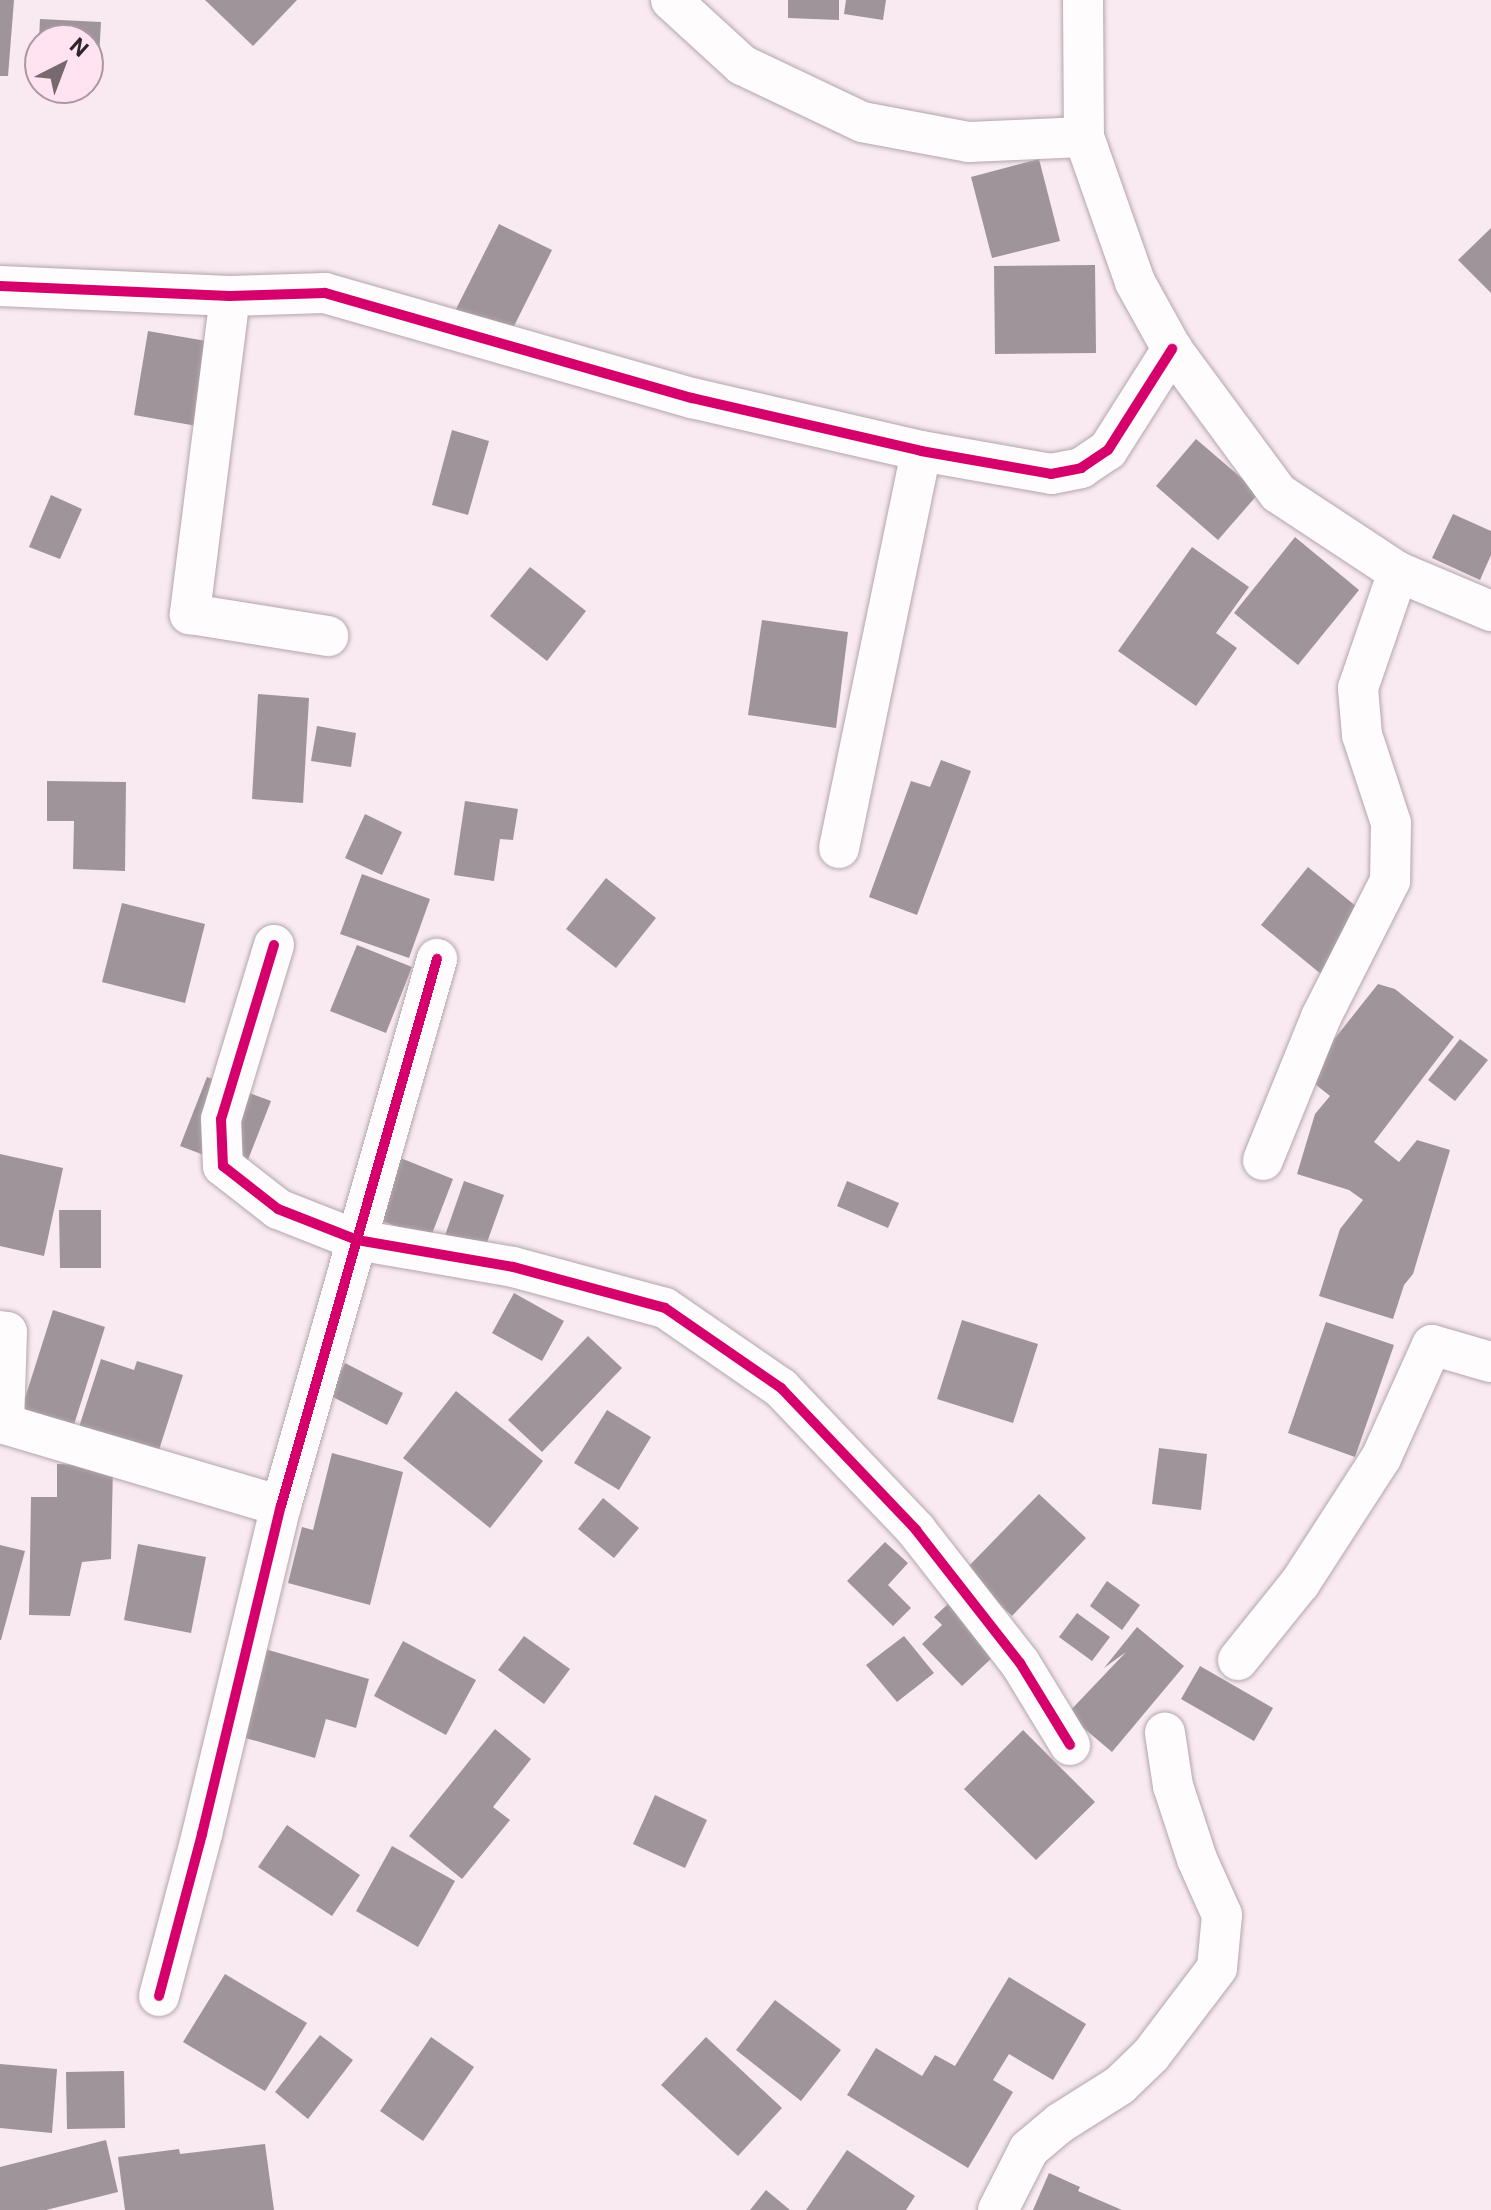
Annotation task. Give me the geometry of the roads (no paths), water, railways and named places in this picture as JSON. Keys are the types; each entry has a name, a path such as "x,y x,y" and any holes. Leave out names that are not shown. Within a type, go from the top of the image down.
{"street":[{"path":"671,0 742,65 862,122 969,142 1084,137"},
{"path":"1083,0 1084,137 1135,282 1172,349 1278,493 1398,572 1491,611"},
{"path":"0,286 230,296 325,293 692,398 921,451 1051,474 1081,468 1108,450 1172,349"},
{"path":"230,296 190,614 328,636"},
{"path":"839,848 921,451"},
{"path":"1263,1160 1321,1017 1361,944 1390,881 1391,823 1362,735 1358,688 1398,572"},
{"path":"274,945 221,1119 223,1166 278,1209 357,1240 513,1267 665,1308 781,1388 916,1530 1020,1663 1070,1745"},
{"path":"159,1996 202,1834 281,1506 437,959"},
{"path":"0,1331 7,1332 4,1424 281,1506"},
{"path":"1238,1660 1300,1583 1381,1458 1432,1345 1491,1362"},
{"path":"998,2210 1029,2149 1060,2123 1120,2085 1151,2055 1217,1968 1222,1915 1197,1859 1173,1786 1165,1733"}]}
